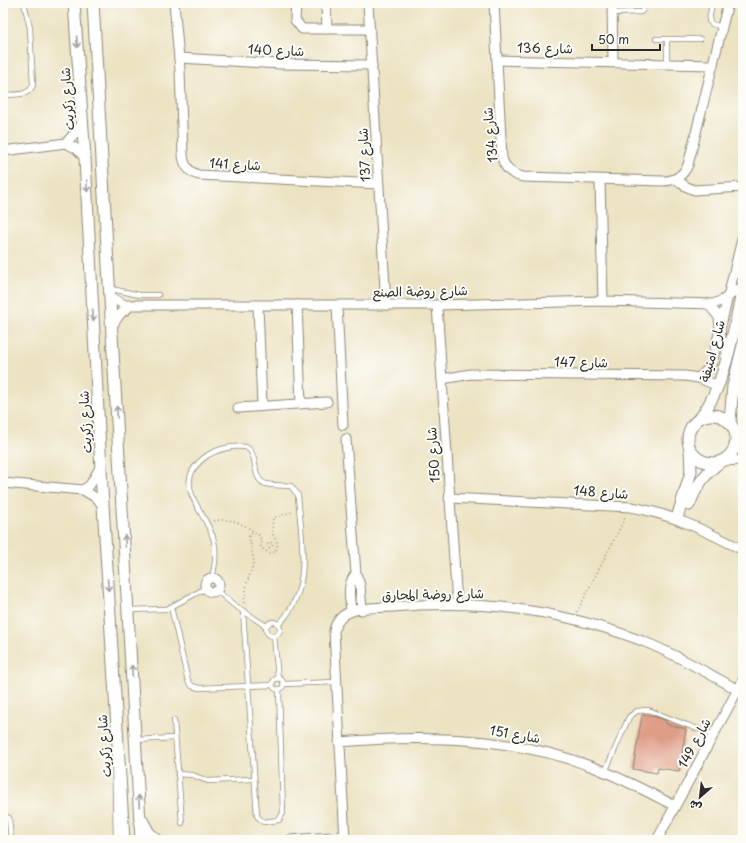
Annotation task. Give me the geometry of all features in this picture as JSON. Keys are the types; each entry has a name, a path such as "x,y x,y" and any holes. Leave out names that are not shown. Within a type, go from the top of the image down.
{"street":[{"name":"شارع زكريت","path":"74,3 85,158 101,465 124,840"},
{"path":"93,3 141,840"},
{"name":"شارع 141","path":"174,3 179,58 183,155 185,164 190,172 199,175 378,184"},
{"path":"296,3 295,20 299,27 306,30 370,29"},
{"path":"326,3 327,29"},
{"name":"شارع 137","path":"368,3 386,305"},
{"name":"شارع 134","path":"494,3 502,158 508,170 514,175 522,178 663,182 676,179"},
{"path":"612,3 613,62"},
{"path":"728,3 688,165 683,173 676,179 685,186 694,190 743,187"},
{"name":"شارع 140","path":"179,58 289,64 372,65"},
{"name":"شارع 136","path":"497,60 713,64"},
{"path":"66,143 82,125"},
{"path":"3,150 66,143 77,149 85,158"},
{"path":"600,180 603,300"},
{"path":"699,378 711,365 743,236"},
{"name":"شارع روضة الصنع","path":"109,293 124,305 437,305 603,300 713,304 727,298 743,287"},
{"name":"شارع امنيفة","path":"701,417 710,405 718,386 743,287"},
{"path":"708,304 719,317 720,333 727,352"},
{"path":"112,326 120,314 132,305"},
{"path":"337,305 342,425"},
{"name":"شارع 150","path":"437,305 456,604"},
{"path":"258,306 262,406"},
{"path":"297,306 300,404"},
{"path":"680,519 700,480 710,470 729,456 735,448 736,431 733,386 743,345"},
{"name":"شارع 147","path":"442,379 471,374 685,376 699,378 718,386"},
{"path":"238,408 327,402"},
{"path":"680,519 691,472 688,442 689,430 692,425 701,417 716,415 736,431"},
{"path":"346,439 356,574 360,585 362,610"},
{"path":"689,448 700,460 710,463 743,460"},
{"path":"83,490 90,485 101,465"},
{"path":"3,483 83,490 98,499 104,508"},
{"name":"شارع 148","path":"449,498 631,507 680,519 743,550"},
{"path":"290,840 345,838 334,627 343,615 351,611 350,586 351,579 356,574"},
{"path":"212,578 219,583 217,591 210,592 206,588 205,582 212,578"},
{"name":"شارع روضة المحارق","path":"351,611 410,605 456,604 514,607 573,619 608,629 653,646 738,690"},
{"name":"شارع 149","path":"657,840 743,680"},
{"name":"شارع 151","path":"339,742 417,738 497,742 545,752 605,772 675,806"},
{"path":"140,818 149,833 157,840"}],"lane":[{"path":"3,95 26,94 31,90 33,85 30,28 24,3"},
{"path":"612,13 641,12 643,10 644,3"},
{"path":"712,3 709,21 712,24 722,27"},
{"path":"656,39 700,39"},
{"path":"667,39 667,64"},
{"path":"109,293 158,295"},
{"path":"212,578 216,561 212,532 193,500 190,485 191,478 203,459 219,450 242,447 250,450 254,456 258,477 264,483 287,485 294,488 298,495 303,568 302,584 293,606 279,624 279,633 274,636"},
{"path":"129,610 162,610 171,607 206,588"},
{"path":"217,591 266,626"},
{"path":"171,607 188,680 192,686 199,688 272,685 278,690"},
{"path":"243,611 254,779 258,818 263,822 281,819 283,813 278,690 284,684 336,682"},
{"path":"274,636 266,632 266,626 270,622 279,624"},
{"path":"274,636 278,678 282,680 284,684"},
{"path":"272,685 274,680 278,678"},
{"path":"605,772 626,721 637,711 648,710 713,735"},
{"path":"174,720 182,823"},
{"path":"116,840 113,755 118,738"},
{"path":"136,740 175,738"},
{"path":"178,774 192,775 208,782 254,779"},
{"path":"3,815 9,818 11,840"}],"path":[{"path":"573,619 631,507"},
{"path":"278,547 277,541 272,533 273,518 279,515 299,511"},
{"path":"206,523 231,519 260,536 262,541 261,548 266,553 272,553 278,547"},
{"path":"243,611 247,583 254,567 254,557 248,536 254,532"},
{"path":"262,541 270,547 272,544"},
{"path":"267,544 269,542 278,547"}],"building":[{"path":"642,715 656,717 667,721 666,724 686,729 679,771 658,768 657,773 633,769"}]}
